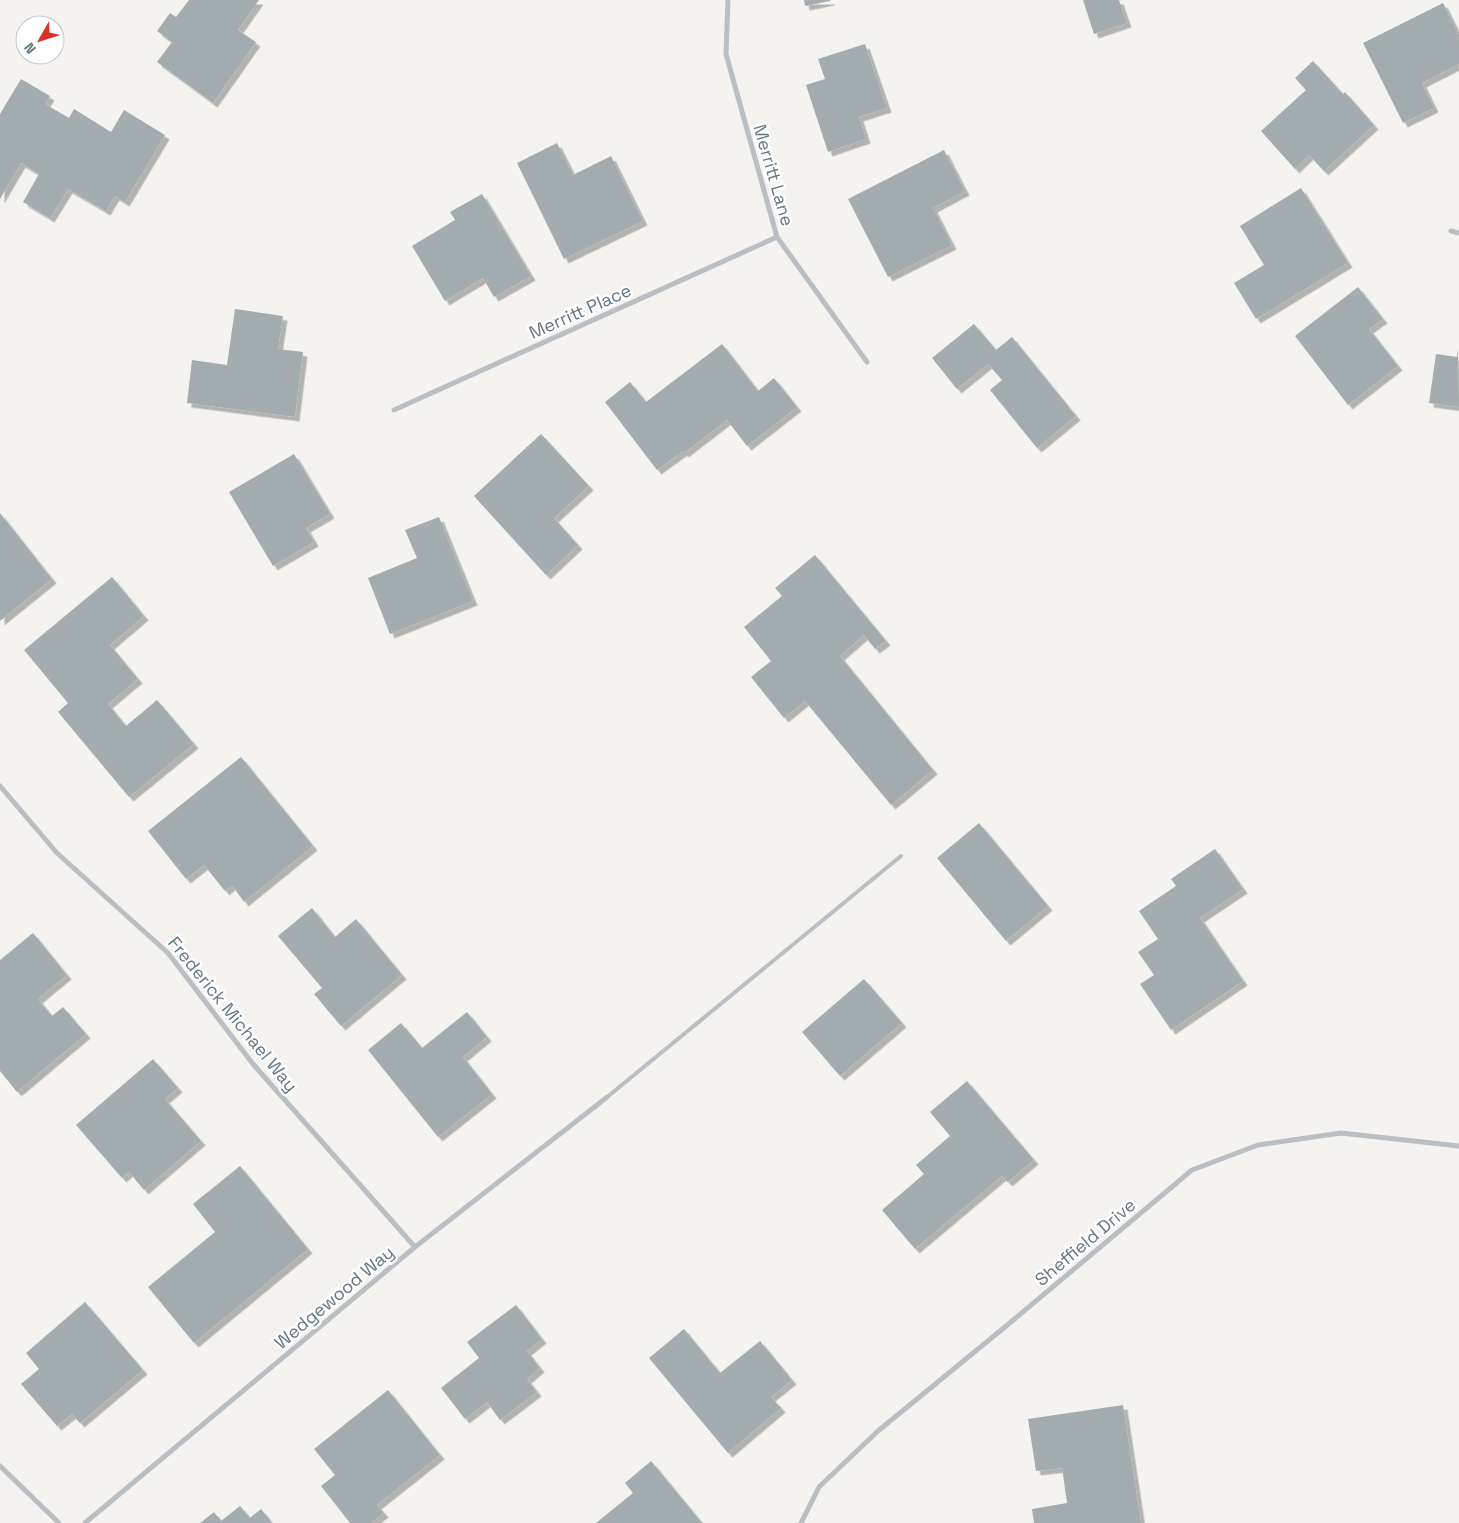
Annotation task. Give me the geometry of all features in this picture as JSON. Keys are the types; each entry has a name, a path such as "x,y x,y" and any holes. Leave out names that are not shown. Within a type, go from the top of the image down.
{"street":[{"name":"Merritt Lane","path":"728,0 726,54 777,237 867,362"},
{"path":"1451,232 1459,233"},
{"name":"Merritt Place","path":"394,410 777,237"},
{"name":"Frederick Michael Way","path":"0,786 57,852 168,953 253,1064 415,1247"},
{"name":"Wedgewood Way","path":"85,1523 415,1247 606,1098"},
{"name":"Sheffield Drive","path":"801,1523 819,1487 878,1431 1192,1170 1258,1145 1342,1133 1459,1146"},
{"path":"0,1466 59,1523"}],"lane":[{"path":"606,1098 901,856"}],"building":[{"path":"189,0 259,0 238,30 256,42 213,103 157,62 172,42 157,31 170,13 176,17"},
{"path":"804,0 830,0 830,1 805,6"},
{"path":"1083,0 1119,0 1127,23 1094,34"},
{"path":"1443,3 1459,35 1459,64 1422,83 1434,108 1403,123 1363,43"},
{"path":"865,44 887,108 859,117 866,139 828,152 806,85 825,79 818,59"},
{"path":"1313,61 1343,94 1345,92 1374,125 1324,171 1309,155 1295,169 1261,131 1306,90 1295,78"},
{"path":"21,79 50,96 45,104 69,118 74,109 111,132 124,110 165,135 125,202 115,196 106,211 68,189 50,218 23,202 39,174 21,163 0,199 0,114"},
{"path":"557,143 573,175 611,156 643,221 564,259 517,163"},
{"path":"944,150 965,191 933,208 952,245 888,277 848,199"},
{"path":"1301,188 1348,263 1256,319 1234,283 1264,265 1240,226"},
{"path":"482,194 531,276 494,297 483,278 445,301 412,246 455,220 450,212"},
{"path":"1358,287 1383,319 1369,329 1398,366 1348,405 1295,336"},
{"path":"235,309 283,316 278,349 303,352 295,417 187,403 192,360 227,365"},
{"path":"974,324 996,350 1012,337 1076,416 1037,448 990,390 1002,380 988,364 957,389 932,358"},
{"path":"722,344 758,391 774,378 797,407 747,446 727,420 684,453 683,451 657,470 605,402 630,382 646,402"},
{"path":"1458,349 1459,407 1429,403 1436,354 1457,357"},
{"path":"541,434 589,486 554,518 578,545 546,575 474,496"},
{"path":"294,454 330,514 306,528 314,542 273,566 229,492"},
{"path":"0,513 52,579 0,621"},
{"path":"439,517 473,601 390,634 368,578 417,558 405,530"},
{"path":"815,555 886,641 875,649 864,635 840,656 933,770 891,805 805,701 784,718 751,677 771,661 744,627 782,596 775,588"},
{"path":"112,577 144,616 110,645 138,679 108,704 126,726 157,700 194,744 129,797 58,712 68,703 24,650"},
{"path":"241,757 313,846 244,902 232,885 225,891 204,865 186,879 148,831"},
{"path":"979,823 1048,906 1006,941 937,858"},
{"path":"1215,849 1243,889 1200,918 1243,981 1171,1030 1140,984 1154,975 1138,952 1158,939 1139,911 1176,886 1171,879"},
{"path":"312,908 335,937 356,919 402,975 341,1026 314,994 322,988 278,936"},
{"path":"33,933 67,975 38,999 52,1016 63,1007 86,1034 17,1092 0,1071 0,960"},
{"path":"864,979 902,1023 840,1076 802,1032"},
{"path":"467,1012 487,1037 463,1057 492,1094 438,1137 368,1050 401,1023 422,1048"},
{"path":"153,1059 178,1088 165,1099 201,1141 144,1190 129,1172 122,1178 76,1125"},
{"path":"967,1081 1034,1160 1008,1182 1002,1176 915,1249 882,1210 924,1174 916,1165 950,1136 930,1112"},
{"path":"240,1166 308,1249 194,1343 148,1287 215,1232 193,1204"},
{"path":"85,1302 143,1370 80,1423 72,1414 57,1426 21,1384 39,1369 26,1353"},
{"path":"516,1305 542,1339 527,1351 540,1368 527,1379 537,1392 500,1420 487,1402 465,1419 441,1388 479,1358 467,1342"},
{"path":"684,1329 720,1373 760,1341 792,1380 771,1397 781,1408 728,1453 649,1358"},
{"path":"388,1390 440,1455 377,1505 384,1513 371,1523 350,1523 321,1486 335,1475 314,1449"},
{"path":"1123,1405 1141,1523 1034,1523 1032,1509 1067,1503 1062,1468 1036,1471 1028,1419"},
{"path":"651,1461 702,1523 596,1523 633,1493 625,1483"},
{"path":"240,1506 250,1518 261,1509 272,1523 200,1523 214,1512 221,1521"}]}
